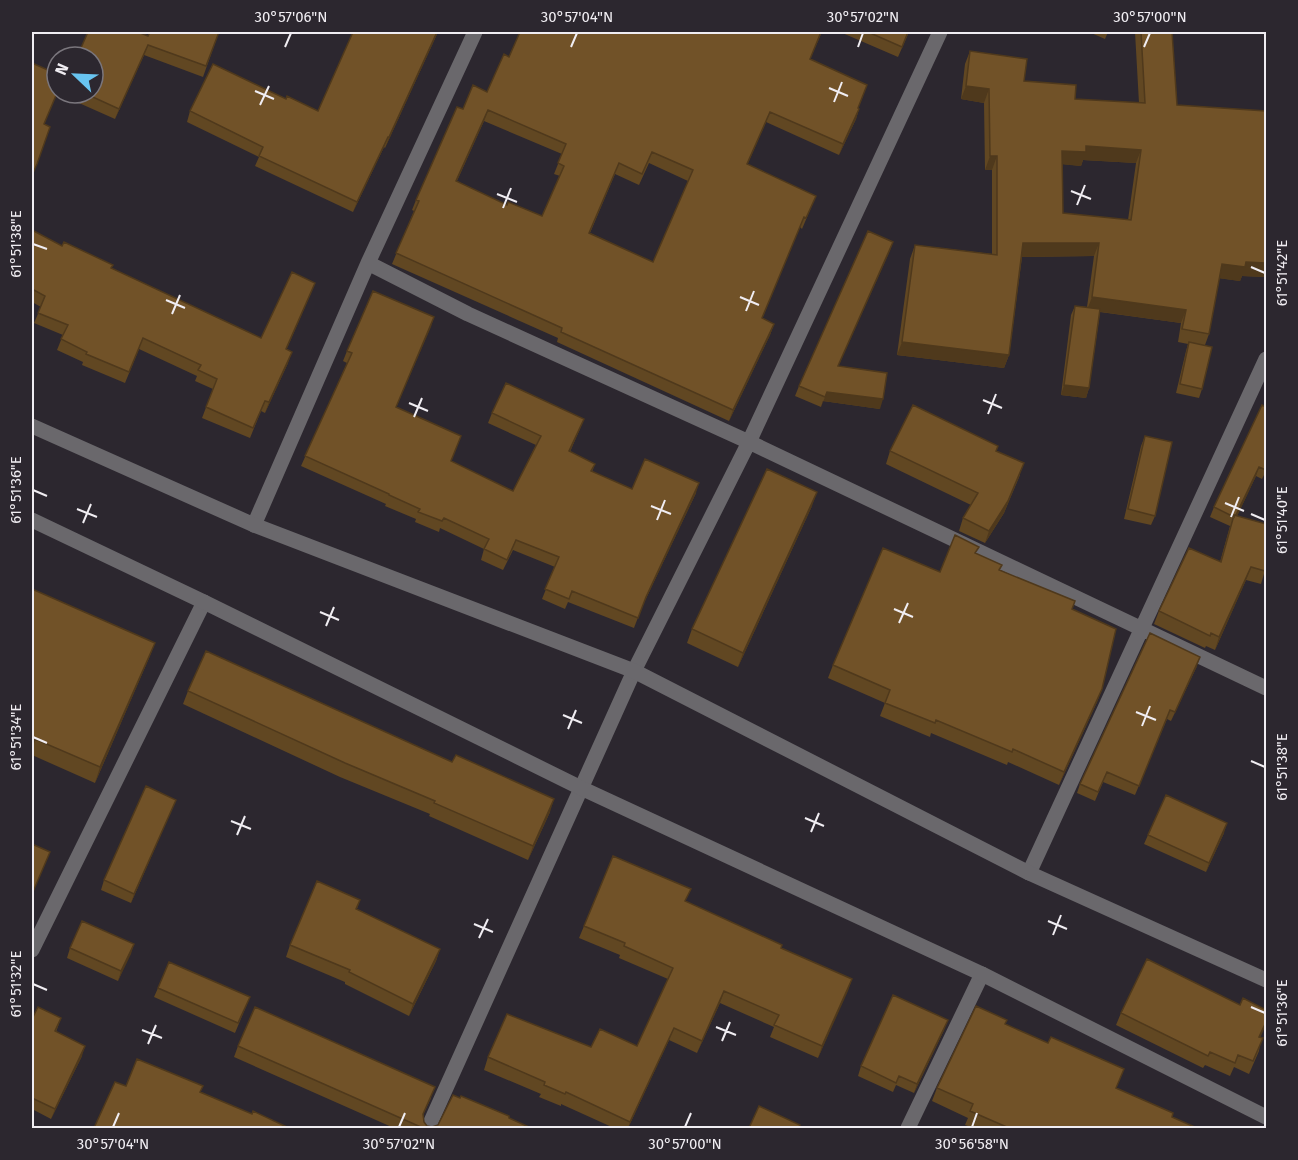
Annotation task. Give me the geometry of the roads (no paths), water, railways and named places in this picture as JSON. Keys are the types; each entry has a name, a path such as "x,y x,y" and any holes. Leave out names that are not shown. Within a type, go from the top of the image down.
{"street":[{"path":"254,525 368,263 475,32"},
{"path":"428,1128 634,670 749,442 940,32"},
{"path":"368,263 468,314 749,442 1266,688"},
{"path":"1029,873 1266,359"},
{"path":"32,426 254,525 634,670 1029,873 1266,980"},
{"path":"32,520 204,602 580,788 982,974 1266,1117"},
{"path":"32,950 204,602"},
{"path":"908,1128 982,974"}]}
